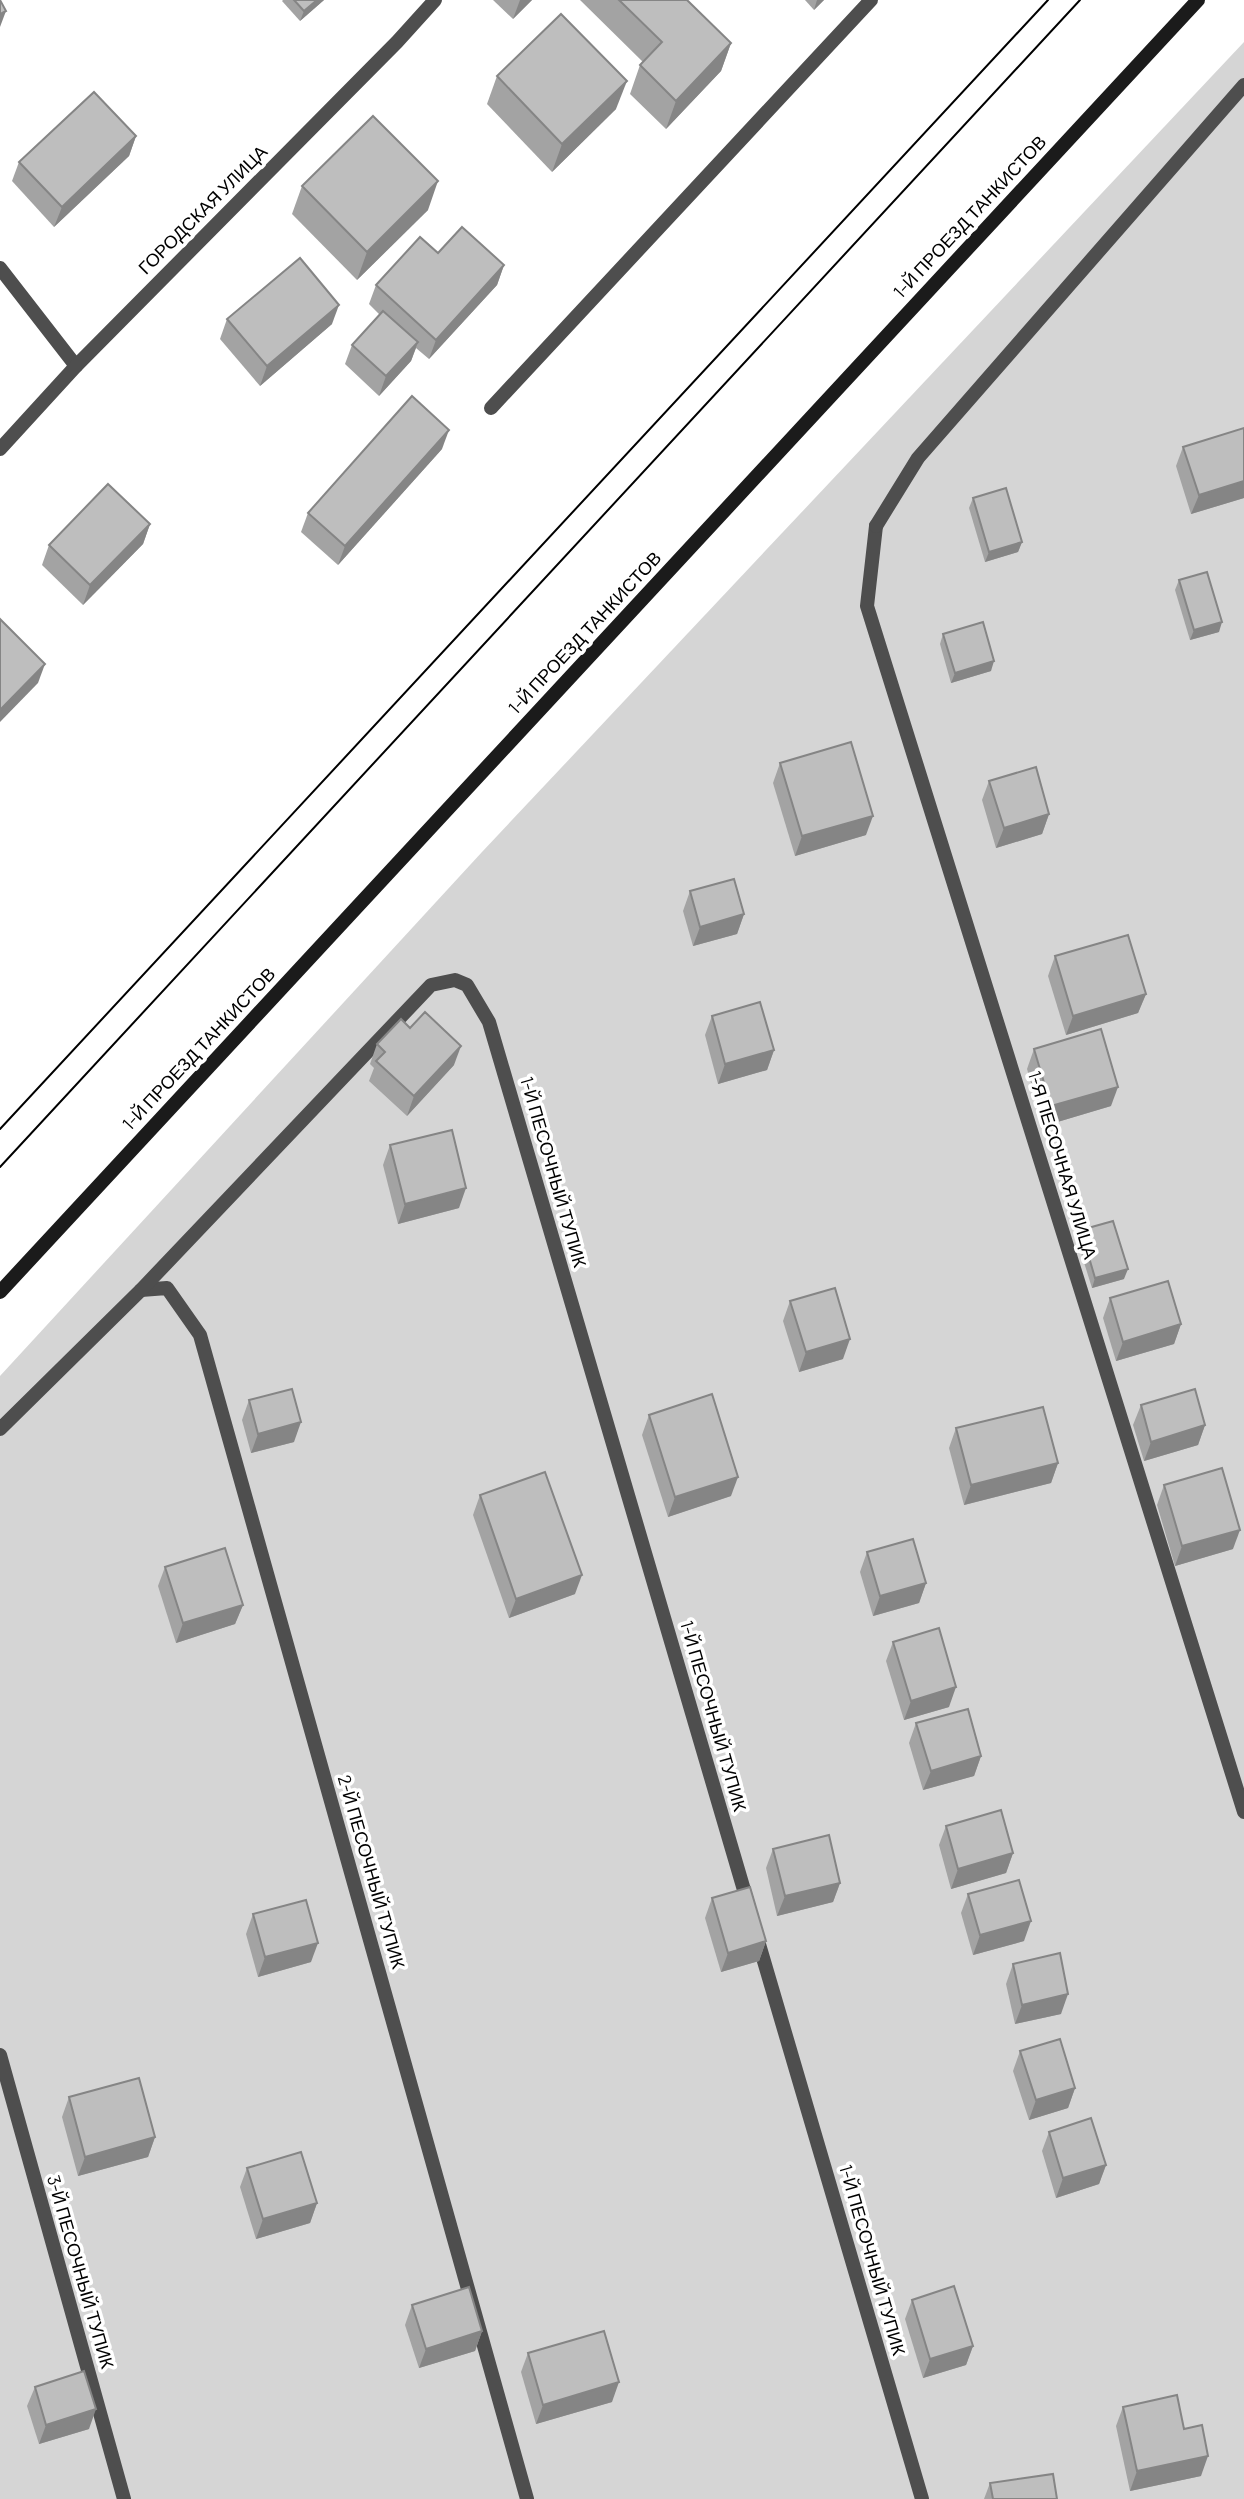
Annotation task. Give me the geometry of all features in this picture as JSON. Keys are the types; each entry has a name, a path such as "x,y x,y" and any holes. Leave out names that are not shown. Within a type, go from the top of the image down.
{"main road":[{"name":"1-Й ПРОЕЗД ТАНКИСТОВ","path":"0,1292 1198,0"}],"street":[{"name":"ГОРОДСКАЯ УЛИЦА","path":"0,449 76,366 397,43 435,0"},
{"path":"491,408 871,0"},
{"name":"1-Я ПЕСОЧНАЯ УЛИЦА","path":"1244,85 918,458 876,526 867,606 1244,1812"},
{"path":"0,268 76,366"},
{"name":"1-Й ПЕСОЧНЫЙ ТУПИК","path":"141,1290 431,985 455,980 467,985 489,1022 922,2499"},
{"name":"2-Й ПЕСОЧНЫЙ ТУПИК","path":"141,1290 167,1288 200,1335 527,2499"},
{"path":"0,1429 141,1290"},
{"name":"3-Й ПЕСОЧНЫЙ ТУПИК","path":"0,2055 124,2499"}],"shaded area":[{"path":"1244,42 1244,2499 0,2499 0,1376 482,852"}],"building":[{"path":"0,0 6,11 0,14"},
{"path":"294,0 317,0 304,11"},
{"path":"619,0 687,0 731,43 676,101 640,65 662,42"},
{"path":"561,14 627,81 562,144 497,76"},
{"path":"94,92 136,136 62,207 19,162"},
{"path":"373,116 438,181 367,252 302,186"},
{"path":"462,227 504,265 436,340 376,285 420,237 438,253"},
{"path":"300,258 339,305 267,366 227,319"},
{"path":"383,311 418,342 386,376 352,345"},
{"path":"412,396 449,430 345,546 308,513"},
{"path":"1244,428 1244,481 1199,495 1183,447"},
{"path":"108,484 150,524 90,585 49,545"},
{"path":"1006,488 1022,542 989,552 973,498"},
{"path":"1207,572 1222,622 1194,630 1179,580"},
{"path":"0,619 45,664 0,710"},
{"path":"983,622 994,661 955,673 943,634"},
{"path":"851,742 873,816 802,836 780,763"},
{"path":"1036,767 1049,814 1004,828 989,781"},
{"path":"734,879 744,914 700,927 690,891"},
{"path":"1128,935 1146,994 1073,1016 1055,956"},
{"path":"760,1002 774,1050 725,1064 712,1016"},
{"path":"425,1012 461,1046 414,1096 376,1061 385,1052 377,1044 401,1019 410,1028"},
{"path":"1101,1029 1118,1087 1051,1106 1034,1049"},
{"path":"452,1130 466,1188 405,1204 390,1145"},
{"path":"1113,1221 1128,1269 1095,1278 1081,1230"},
{"path":"1168,1281 1181,1324 1123,1342 1110,1298"},
{"path":"835,1288 850,1339 806,1352 790,1301"},
{"path":"292,1389 301,1422 258,1434 249,1400"},
{"path":"1195,1389 1205,1425 1151,1442 1141,1405"},
{"path":"712,1394 738,1477 675,1497 649,1415"},
{"path":"1043,1407 1058,1463 971,1485 956,1428"},
{"path":"1222,1468 1240,1530 1182,1546 1164,1485"},
{"path":"545,1472 582,1575 516,1599 480,1495"},
{"path":"913,1539 926,1583 880,1596 867,1552"},
{"path":"225,1548 243,1605 183,1623 165,1567"},
{"path":"939,1628 956,1687 911,1701 893,1642"},
{"path":"968,1709 981,1756 931,1771 916,1723"},
{"path":"1001,1810 1013,1853 958,1869 946,1826"},
{"path":"829,1835 840,1883 785,1896 773,1849"},
{"path":"1019,1880 1031,1921 980,1935 968,1894"},
{"path":"750,1887 766,1941 728,1953 712,1898"},
{"path":"306,1900 318,1943 265,1957 253,1914"},
{"path":"1060,1953 1068,1994 1022,2005 1013,1964"},
{"path":"1060,2039 1075,2088 1036,2100 1020,2051"},
{"path":"139,2078 155,2137 85,2157 69,2097"},
{"path":"1091,2118 1106,2165 1063,2178 1049,2132"},
{"path":"301,2152 317,2203 263,2219 247,2168"},
{"path":"954,2286 973,2346 930,2359 912,2300"},
{"path":"469,2287 482,2331 426,2349 412,2305"},
{"path":"604,2331 619,2382 543,2405 528,2353"},
{"path":"84,2371 96,2409 46,2425 35,2387"},
{"path":"1177,2395 1184,2429 1202,2425 1208,2456 1137,2471 1123,2407"},
{"path":"1053,2474 1057,2499 993,2499 990,2483"}],"tram line":[{"path":"0,1129 1048,0"},
{"path":"0,1167 1080,0"}]}
